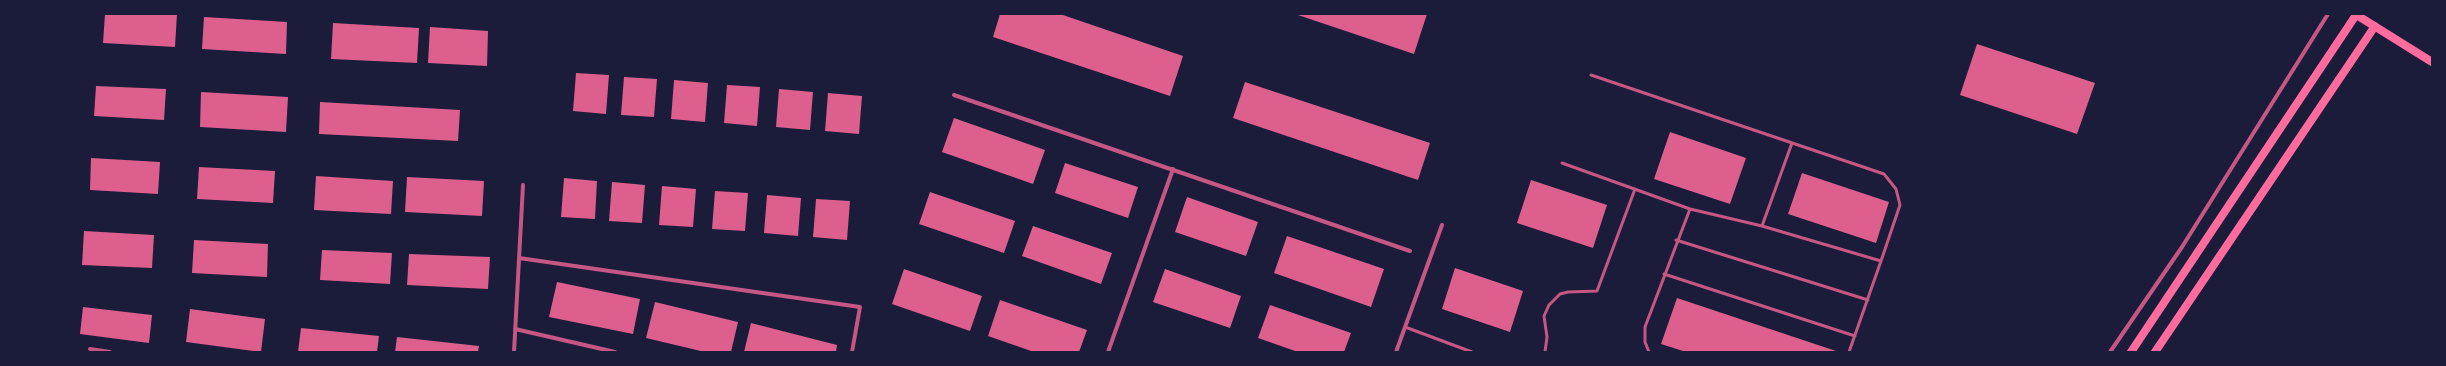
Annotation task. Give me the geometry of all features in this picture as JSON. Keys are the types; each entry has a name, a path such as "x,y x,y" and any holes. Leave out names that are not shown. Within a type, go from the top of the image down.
{"main road":[{"path":"2132,352 2355,14 2432,62"},
{"path":"2156,352 2375,26"}],"street":[{"path":"2110,352 2182,247 2328,14"},
{"path":"954,95 1410,251"},
{"path":"1108,352 1173,169"},
{"path":"514,352 523,185"},
{"path":"1396,352 1442,225"},
{"path":"519,258 860,307 852,352"},
{"path":"515,329 615,352"},
{"path":"90,349 110,352"}],"lane":[{"path":"1591,75 1884,174 1893,184 1899,197 1900,205 1849,352"},
{"path":"1762,226 1792,143"},
{"path":"1562,164 1690,209 1762,226 1881,261"},
{"path":"1545,352 1547,337 1544,316 1548,305 1560,294 1568,292 1597,291 1636,189"},
{"path":"1649,352 1645,342 1645,327 1676,240 1690,209"},
{"path":"1676,240 1868,300"},
{"path":"1664,274 1855,336"},
{"path":"1405,327 1472,352"}],"building":[{"path":"105,14 177,14 175,47 103,43"},
{"path":"1000,14 1060,14 1183,56 1170,96 993,37"},
{"path":"1295,14 1427,14 1414,54"},
{"path":"204,17 287,22 286,54 202,49"},
{"path":"333,23 419,28 417,63 331,59"},
{"path":"430,27 488,31 487,66 428,63"},
{"path":"1977,44 2095,83 2077,134 1960,95"},
{"path":"576,73 609,75 606,114 573,111"},
{"path":"624,77 657,79 654,117 621,115"},
{"path":"674,80 708,83 705,122 671,119"},
{"path":"1245,82 1430,143 1418,180 1233,118"},
{"path":"727,85 760,87 757,126 724,123"},
{"path":"96,86 166,89 164,120 94,116"},
{"path":"779,89 813,92 810,130 776,127"},
{"path":"201,92 288,97 286,132 200,127"},
{"path":"828,93 862,96 859,134 825,131"},
{"path":"320,102 460,110 458,141 319,134"},
{"path":"954,118 1045,150 1033,184 942,152"},
{"path":"1670,132 1746,158 1730,204 1654,179"},
{"path":"91,158 160,162 158,194 90,190"},
{"path":"1065,163 1138,187 1128,218 1055,193"},
{"path":"199,167 275,171 273,203 197,199"},
{"path":"1802,173 1889,202 1876,243 1788,214"},
{"path":"316,176 393,181 391,214 314,210"},
{"path":"407,177 484,181 482,216 405,212"},
{"path":"564,178 597,181 595,219 561,217"},
{"path":"1531,180 1607,205 1593,248 1517,223"},
{"path":"612,182 645,185 642,223 609,221"},
{"path":"662,186 696,189 693,227 659,225"},
{"path":"715,191 748,193 745,231 712,229"},
{"path":"930,192 1015,221 1004,253 919,224"},
{"path":"767,195 801,198 798,236 764,233"},
{"path":"1187,197 1258,222 1246,256 1175,232"},
{"path":"816,199 850,201 847,240 813,237"},
{"path":"1033,226 1112,253 1101,284 1022,256"},
{"path":"84,231 154,235 152,268 82,265"},
{"path":"1287,236 1384,269 1371,307 1274,273"},
{"path":"194,240 268,244 267,277 192,273"},
{"path":"322,250 392,253 390,284 320,280"},
{"path":"409,254 490,257 488,289 407,285"},
{"path":"1455,268 1523,291 1510,332 1442,309"},
{"path":"904,269 982,296 970,331 892,304"},
{"path":"1165,269 1241,296 1230,328 1153,302"},
{"path":"557,282 640,299 633,334 549,317"},
{"path":"1677,298 1836,351 1686,352 1661,344"},
{"path":"1000,300 1087,330 1079,352 1034,352 988,336"},
{"path":"655,302 738,322 731,352 705,352 646,338"},
{"path":"1270,305 1351,333 1344,352 1298,352 1258,338"},
{"path":"83,307 152,315 149,343 80,334"},
{"path":"190,309 265,319 261,352 186,342"},
{"path":"751,323 837,345 836,352 744,352"},
{"path":"301,328 379,336 377,352 298,352"},
{"path":"397,337 479,346 478,352 395,352"}]}
